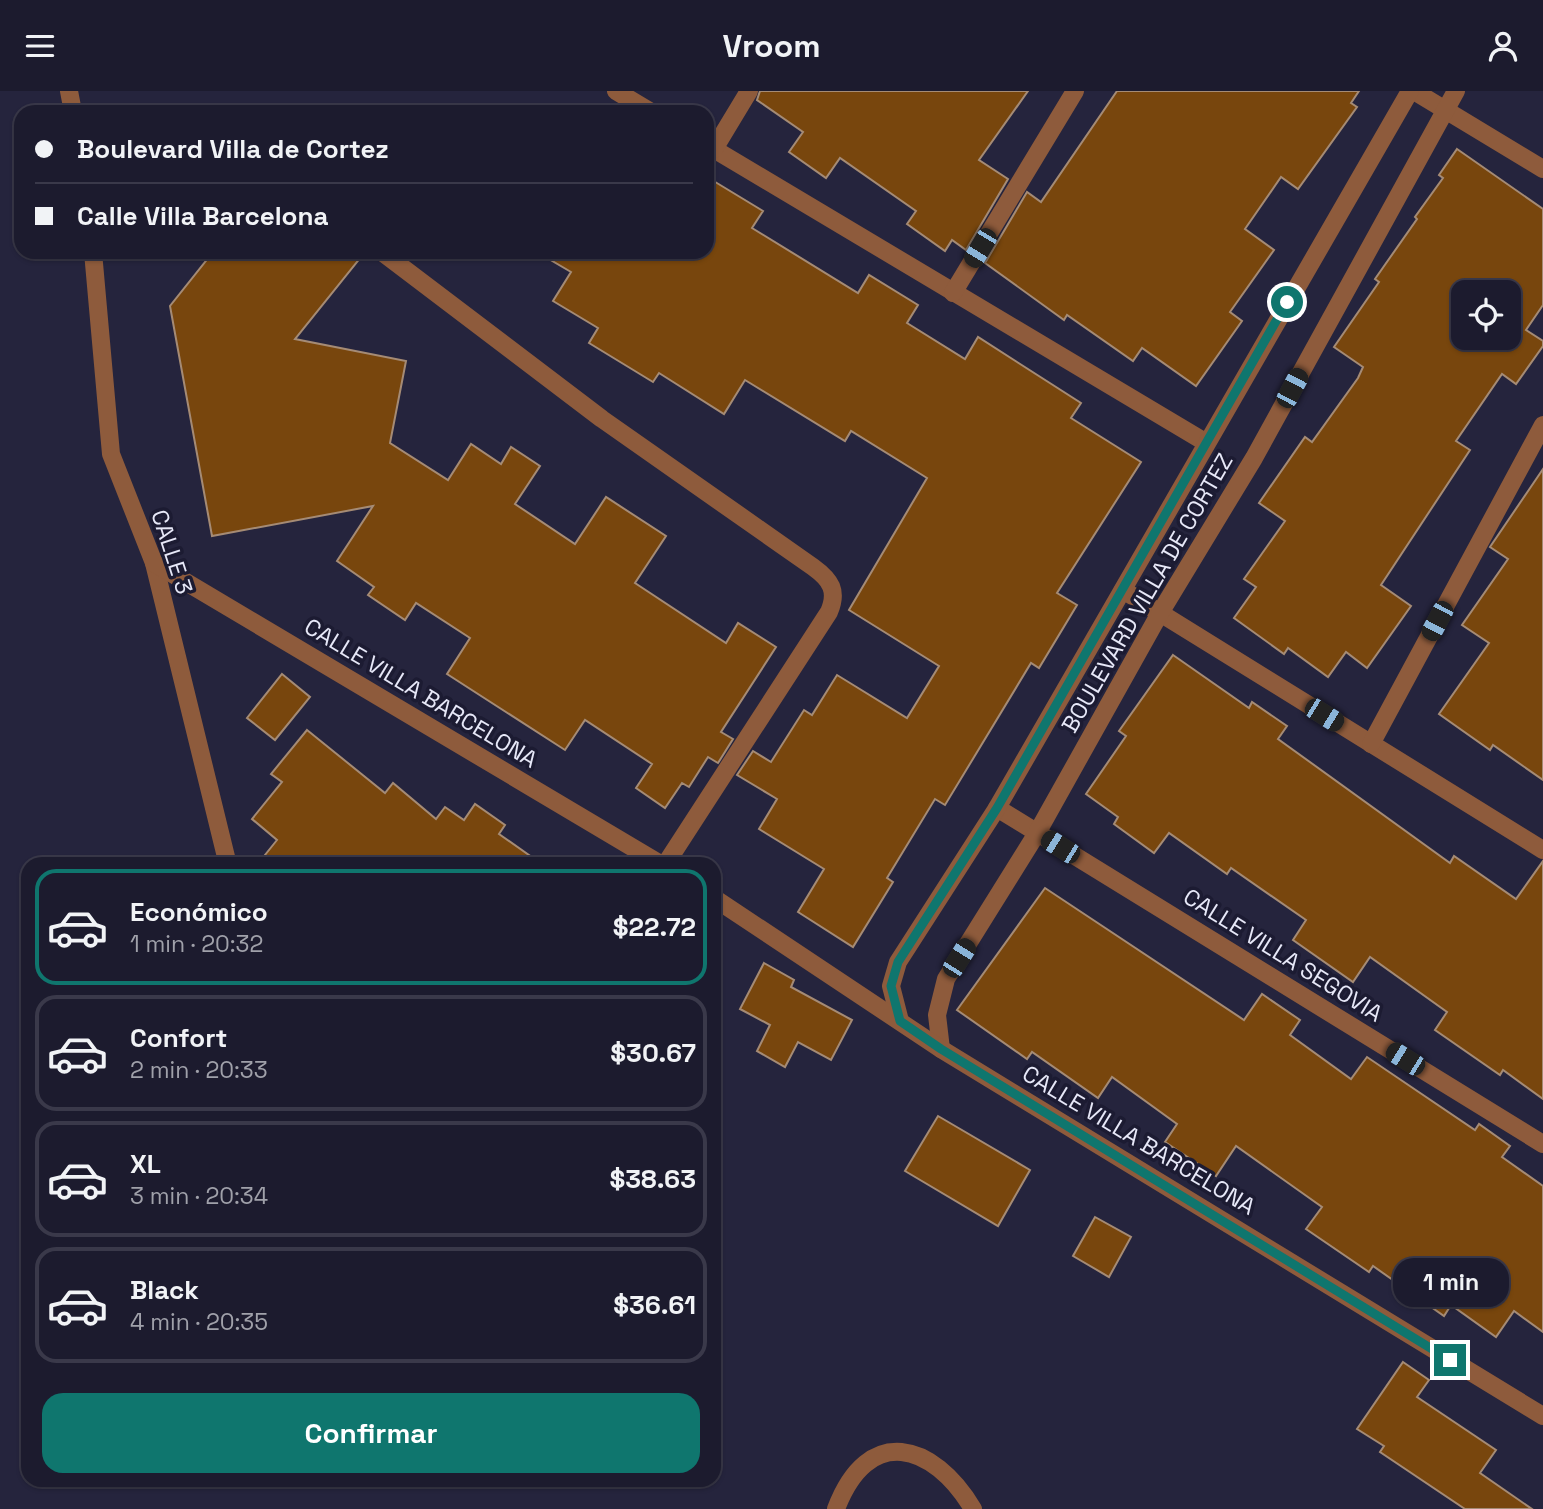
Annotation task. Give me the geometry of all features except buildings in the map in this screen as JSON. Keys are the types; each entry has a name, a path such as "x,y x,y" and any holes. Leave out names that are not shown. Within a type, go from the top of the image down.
{"street":[{"path":"616,91 640,105"},
{"path":"714,143 749,91"},
{"path":"953,293 1075,91"},
{"path":"1412,91 1543,169"},
{"name":"BOULEVARD VILLA DE CORTEZ","path":"900,1021 891,986 898,962 997,808 1205,442 1412,91"},
{"name":"BOULEVARD VILLA DE CORTEZ","path":"941,1049 937,1015 946,979 1037,833 1160,613 1254,458 1456,91"},
{"path":"714,149 1205,442"},
{"name":"CALLE 3","path":"94,259 111,454 154,563 226,857"},
{"path":"391,259 602,419 828,577 834,589 834,600 829,612 669,857"},
{"path":"1371,744 1543,425"},
{"name":"CALLE VILLA BARCELONA","path":"154,563 650,857"},
{"path":"1123,590 1543,850"},
{"name":"CALLE VILLA SEGOVIA","path":"997,808 1543,1144"},
{"name":"CALLE VILLA BARCELONA","path":"721,903 941,1049 1543,1416"},
{"path":"836,1509 847,1481 862,1463 880,1453 902,1452 920,1457 941,1469 962,1490 973,1509"}],"route":[{"path":"1287,302 997,808 898,962 891,986 900,1021 941,1049 1450,1360"}]}
